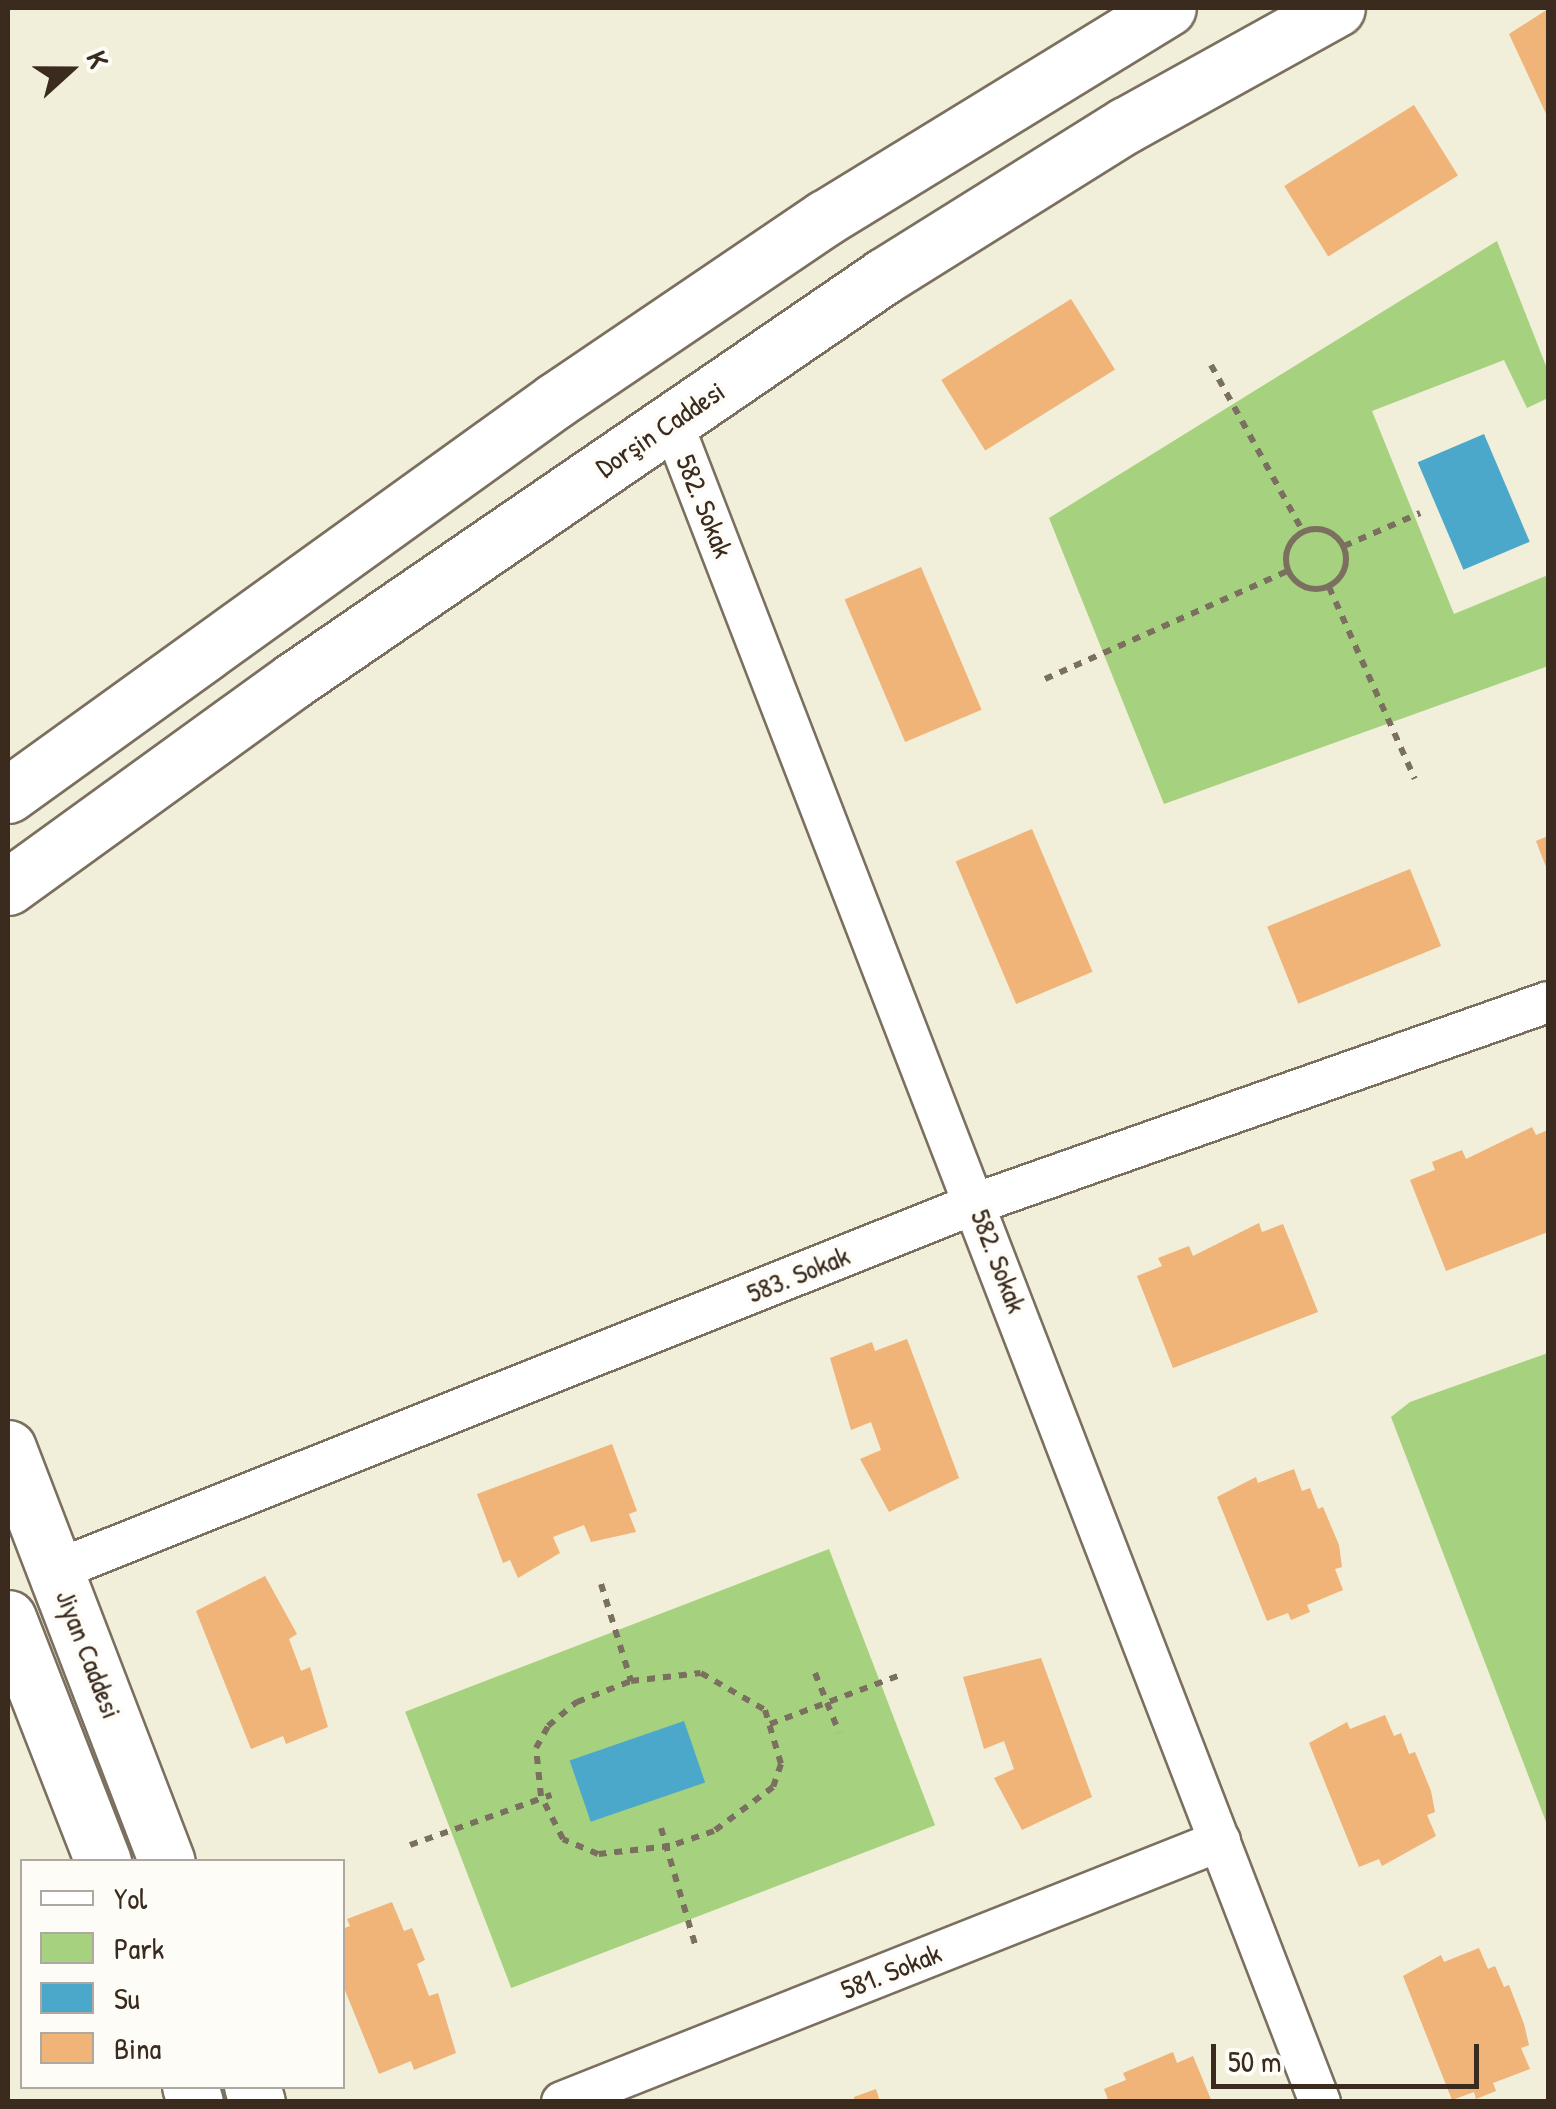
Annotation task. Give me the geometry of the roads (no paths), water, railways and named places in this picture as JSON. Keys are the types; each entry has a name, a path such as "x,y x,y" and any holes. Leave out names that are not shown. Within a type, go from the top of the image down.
{"main road":[{"path":"8,795 556,400 777,250 1168,8"},
{"name":"Dorşin Caddesi","path":"8,888 294,680 948,236 1126,126 1337,8"},
{"name":"Jiyan Caddesi","path":"8,1448 166,1859"},
{"path":"8,1618 102,1859"}],"street":[{"name":"582. Sokak","path":"672,422 977,1203 1320,2102"},
{"name":"583. Sokak","path":"57,1570 977,1203 1548,1002"},
{"name":"581. Sokak","path":"562,2102 1220,1841"}],"water":[{"path":"1484,434 1530,542 1463,570 1418,462"},
{"path":"684,1721 705,1782 591,1822 570,1760"}]}
